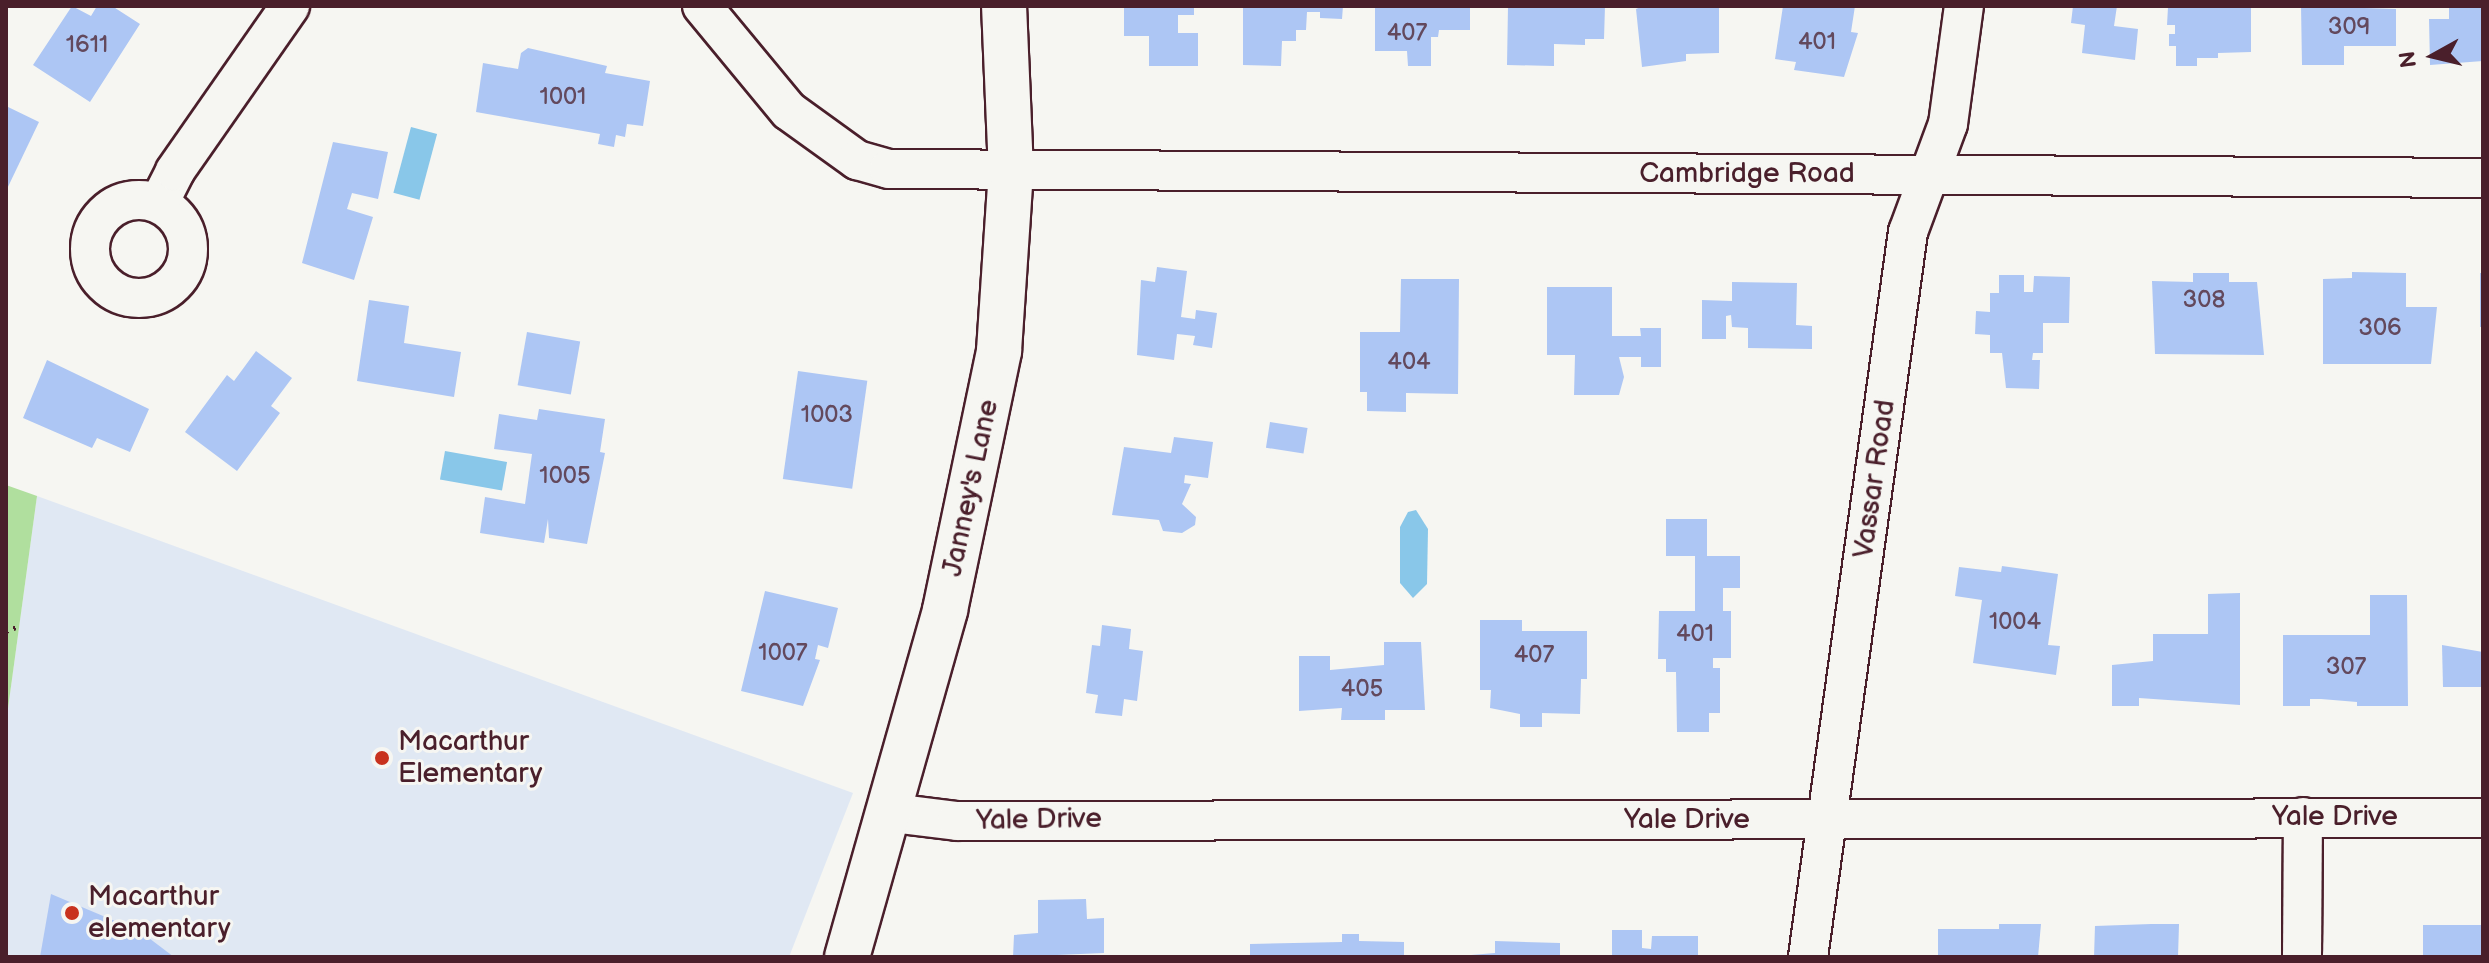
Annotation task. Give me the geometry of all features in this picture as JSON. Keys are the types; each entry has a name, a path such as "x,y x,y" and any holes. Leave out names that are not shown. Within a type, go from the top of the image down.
{"main road":[{"name":"Janney's Lane","path":"852,952 892,813 976,474 999,351 1011,172 1004,6"}],"street":[{"path":"159,203 273,23 290,6"},
{"name":"Cambridge Road","path":"702,6 789,111 857,160 889,169 2483,178"},
{"name":"Vassar Road","path":"1808,957 1830,821 1908,232 1948,124 1964,6"},
{"name":"Yale Drive","path":"892,813 957,821 2483,818"},
{"path":"2302,957 2303,817"}],"path":[{"path":"6,631 19,626"}],"shaded area":[{"name":"Macarthur Elementary","path":"37,496 853,793 789,957 6,957 6,723"}],"green space":[{"path":"6,485 37,496 6,723"}],"water":[{"path":"411,127 437,134 419,200 393,193"},
{"path":"445,451 507,462 502,490 440,480"},
{"path":"1416,510 1428,529 1427,584 1413,598 1400,583 1400,527 1408,512"}],"building":[{"path":"72,6 91,16 97,6 112,6 140,24 90,102 33,65"},
{"path":"1124,6 1194,6 1194,15 1178,15 1178,33 1198,33 1198,66 1149,66 1149,36 1124,36"},
{"path":"1243,6 1343,6 1342,19 1320,18 1320,12 1307,12 1306,30 1296,30 1296,41 1282,41 1281,66 1243,65"},
{"path":"1375,6 1470,6 1470,30 1439,30 1438,37 1431,37 1431,66 1408,66 1407,51 1375,51"},
{"path":"1508,6 1605,6 1604,39 1585,39 1585,45 1554,44 1554,66 1507,65"},
{"path":"1643,6 1719,6 1719,53 1686,54 1686,61 1642,67 1636,9"},
{"path":"1783,6 1855,6 1851,32 1858,33 1844,77 1794,70 1796,62 1775,59"},
{"path":"2073,6 2117,6 2114,26 2138,29 2135,60 2082,53 2085,25 2071,23"},
{"path":"2251,6 2251,52 2218,53 2218,58 2197,58 2197,66 2176,66 2176,46 2169,46 2169,34 2175,34 2175,25 2167,25 2168,7"},
{"path":"2301,6 2396,9 2396,46 2344,46 2344,65 2302,65"},
{"path":"2449,6 2483,6 2483,61 2430,65 2429,19 2449,19"},
{"path":"528,48 607,66 605,73 650,81 643,126 627,124 625,137 616,135 614,147 598,144 600,134 476,112 483,63 518,69 521,53"},
{"path":"6,106 39,122 6,191"},
{"path":"333,142 388,152 378,199 352,193 347,209 373,217 354,280 302,263"},
{"path":"1157,267 1187,271 1181,317 1195,319 1196,310 1217,313 1212,348 1193,345 1195,336 1177,334 1174,360 1137,355 1141,280 1155,282"},
{"path":"2352,272 2406,273 2406,307 2437,307 2431,364 2323,364 2323,279 2352,278"},
{"path":"2193,273 2229,273 2229,282 2257,282 2264,355 2155,354 2152,281 2193,282"},
{"path":"2480,273 2483,273 2483,327 2480,327"},
{"path":"1999,275 2024,275 2024,292 2033,292 2034,276 2070,277 2069,323 2043,323 2043,353 2033,353 2032,360 2040,360 2039,389 2006,388 2002,353 1990,353 1990,335 1975,334 1976,311 1990,312 1990,293 1999,293"},
{"path":"1401,279 1459,279 1458,394 1406,393 1406,412 1367,411 1367,392 1360,392 1360,332 1400,332"},
{"path":"1732,282 1797,283 1796,325 1812,326 1812,349 1748,348 1748,328 1732,327 1731,315 1726,316 1726,339 1702,339 1702,300 1732,301"},
{"path":"1547,287 1612,287 1612,336 1641,336 1640,328 1661,328 1661,367 1641,367 1641,357 1619,357 1624,377 1619,395 1574,395 1575,355 1547,355"},
{"path":"369,300 409,306 404,343 461,352 454,397 357,381"},
{"path":"527,332 580,341 571,395 518,385"},
{"path":"256,351 292,378 271,406 280,413 237,471 185,432 227,375 234,381"},
{"path":"47,360 149,409 130,452 97,438 92,448 23,418"},
{"path":"798,371 867,381 852,489 783,479"},
{"path":"539,409 605,419 600,452 605,453 587,544 549,538 548,519 544,543 480,533 485,497 525,504 532,454 494,449 499,414 537,420"},
{"path":"1270,422 1308,428 1303,454 1266,448"},
{"path":"1174,437 1213,442 1208,478 1185,475 1184,483 1191,484 1182,504 1196,517 1195,525 1182,533 1163,531 1159,520 1112,515 1124,447 1171,453"},
{"path":"1666,519 1707,519 1707,556 1740,556 1740,588 1723,588 1723,611 1731,611 1731,658 1713,658 1713,668 1720,668 1720,713 1709,713 1709,732 1677,732 1676,672 1666,672 1666,659 1658,659 1659,611 1695,611 1695,556 1666,556"},
{"path":"2002,566 2058,574 2048,645 2060,646 2056,675 1973,663 1982,600 1955,596 1959,567 2001,572"},
{"path":"765,591 838,608 828,648 818,645 815,659 820,660 803,706 741,691"},
{"path":"2240,593 2240,705 2139,698 2139,706 2112,706 2112,665 2153,661 2153,634 2208,634 2208,594"},
{"path":"2370,595 2407,595 2408,706 2357,706 2357,702 2310,699 2310,706 2283,706 2283,635 2370,635"},
{"path":"1480,620 1522,620 1522,631 1587,631 1587,679 1581,679 1580,714 1542,713 1542,727 1520,727 1520,714 1490,708 1491,690 1480,690"},
{"path":"1102,625 1131,629 1129,649 1143,651 1137,701 1124,699 1122,716 1095,713 1098,695 1086,693 1092,645 1100,646"},
{"path":"1384,642 1421,642 1425,710 1385,710 1385,720 1341,720 1342,708 1299,711 1299,656 1330,656 1330,670 1384,665"},
{"path":"2442,645 2483,652 2483,687 2443,687"},
{"name":"Macarthur elementary","path":"51,894 141,932 174,957 40,957"},
{"path":"1086,899 1087,919 1104,918 1104,953 1013,957 1014,935 1038,933 1038,900"},
{"path":"1999,924 2041,924 2038,957 1938,957 1938,929 1999,929"},
{"path":"2179,924 2178,957 2094,957 2095,926"},
{"path":"2423,925 2483,925 2483,957 2423,957"},
{"path":"1612,930 1642,930 1642,948 1651,949 1652,936 1698,936 1698,957 1612,957"},
{"path":"1342,934 1359,934 1359,941 1404,942 1404,957 1250,957 1250,944 1342,942"},
{"path":"1495,941 1560,943 1560,957 1447,957 1495,953"}],"place":[{"name":"Macarthur Elementary","path":"382,758"},
{"name":"Macarthur elementary","path":"72,913"}]}
